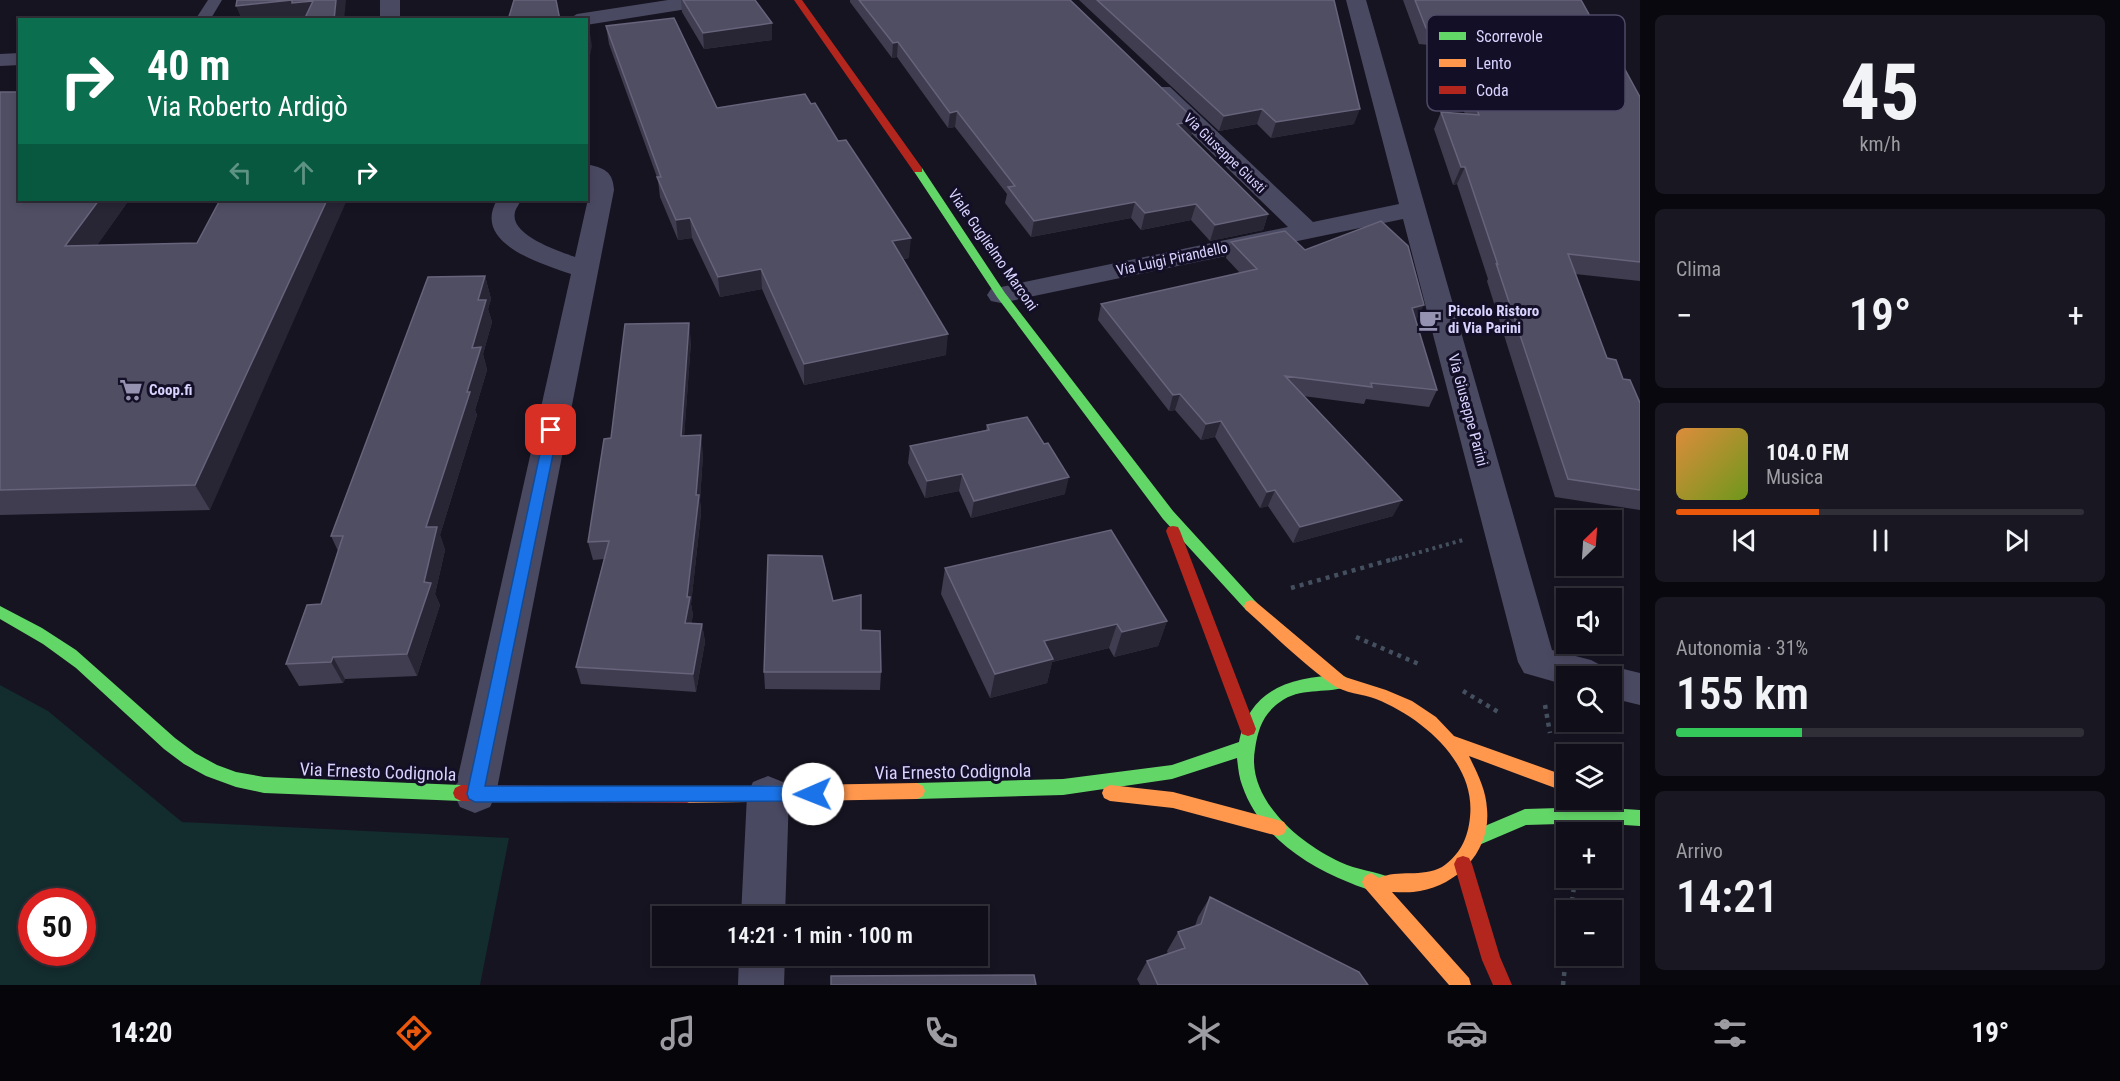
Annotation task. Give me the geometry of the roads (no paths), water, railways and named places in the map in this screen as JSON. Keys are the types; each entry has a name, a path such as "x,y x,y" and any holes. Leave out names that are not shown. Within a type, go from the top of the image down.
{"main road":[{"name":"Viale Guglielmo Marconi","path":"798,0 910,158 1001,295 1168,515 1247,602 1340,682"},
{"name":"Viale Guglielmo Marconi","path":"1168,515 1248,729"},
{"name":"Via Ernesto Codignola","path":"0,612 35,631 93,673 152,731 202,767 231,780 264,785 475,794 768,795 1063,787 1172,772 1244,748"},
{"name":"Viale Guglielmo Marconi","path":"1340,682 1370,688 1400,701 1427,719 1451,742 1472,773 1482,806 1479,837 1462,864 1439,879 1407,886 1371,882 1336,871 1304,852 1278,828 1258,801 1251,783 1244,748 1248,729 1261,707 1282,691 1309,683 1340,682"},
{"path":"1451,742 1556,780"},
{"name":"Via Ernesto Codignola","path":"1063,787 1173,800 1278,828"},
{"path":"1622,804 1640,811"},
{"path":"1479,837 1525,817 1593,815 1640,818"},
{"path":"1462,864 1491,960 1503,985"},
{"path":"1371,882 1461,985"}],"street":[{"path":"390,0 390,18"},
{"path":"588,18 706,0"},
{"name":"Via Giuseppe Parini","path":"1356,0 1537,662 1556,667"},
{"path":"0,60 18,60"},
{"name":"Via Giuseppe Giusti","path":"1143,74 1308,231"},
{"path":"475,794 602,190 601,177 588,172"},
{"path":"508,201 503,206 501,218 507,232 520,243 585,270"},
{"name":"Via Luigi Pirandello","path":"1001,295 1413,209"},
{"path":"1622,685 1640,689"},
{"path":"763,906 768,795"},
{"path":"760,985 761,966"}],"lane":[{"path":"203,18 214,0"}],"place":[{"name":"Piccolo Ristoro di Via Parini","path":"1430,320"},
{"name":"Coop.fi","path":"131,390"}]}
